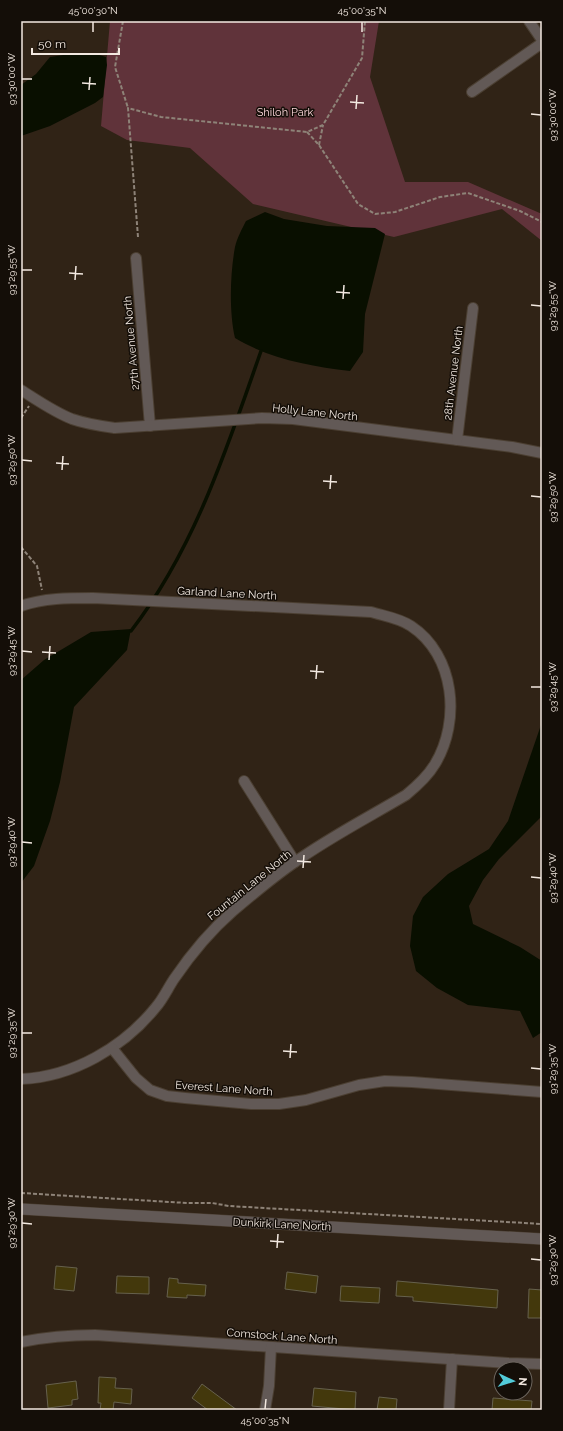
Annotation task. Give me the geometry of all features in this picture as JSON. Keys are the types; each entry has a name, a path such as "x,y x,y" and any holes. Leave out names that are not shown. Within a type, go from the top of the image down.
{"street":[{"path":"529,21 542,40"},
{"path":"472,92 542,43"},
{"name":"27th Avenue North","path":"136,258 150,426"},
{"name":"28th Avenue North","path":"457,440 472,308"},
{"name":"Holly Lane North","path":"21,390 72,419 115,428 262,418 293,419 457,440 542,453"},
{"name":"Garland Lane North","path":"21,606 62,598 92,598 371,612 391,617 410,626 427,638"},
{"name":"Fountain Lane North","path":"21,1079 56,1074 85,1063 112,1048 136,1029 156,1007 190,956 209,933 232,912 295,862 406,795 422,782 435,765 444,746 451,705 445,670 437,653 427,638"},
{"path":"244,781 295,862"},
{"name":"Everest Lane North","path":"112,1048 136,1078 150,1090 167,1096 185,1098 251,1104 279,1104 306,1100 359,1085 385,1081 542,1092"},
{"name":"Dunkirk Lane North","path":"21,1209 542,1239"},
{"name":"Comstock Lane North","path":"21,1342 38,1338 66,1335 95,1335 542,1364"},
{"path":"265,1410 269,1386 271,1347"},
{"path":"449,1410 452,1359"}],"path":[{"path":"123,21 115,67 128,108 138,237"},
{"path":"319,145 323,125 362,58 365,21"},
{"path":"128,108 161,117 307,132 323,125"},
{"path":"307,132 319,145 358,204 375,214 395,212 440,197 468,193 520,211 542,222"},
{"path":"21,418 34,398"},
{"path":"21,547 37,566 44,601"},
{"path":"21,1193 187,1203 212,1203 230,1206 542,1224"}],"green space":[{"name":"Shiloh Park","path":"110,21 379,21 370,77 405,182 468,182 542,214 542,241 502,209 394,237 253,204 190,148 127,140 101,126"}],"shaded area":[{"path":"70,54 96,54 106,57 107,65 103,97 95,103 50,126 21,136 21,85 36,74 50,57"},
{"path":"265,212 284,219 327,226 375,228 385,234 365,314 363,352 350,371 305,364 276,356 235,338 231,293 235,247 246,221"},
{"path":"131,629 127,650 74,707 60,782 50,821 34,866 21,883 21,680 44,660 91,632"},
{"path":"542,722 542,816 499,859 483,880 469,906 473,924 520,947 542,961 542,1032 533,1038 520,1011 468,1005 437,988 416,971 410,946 413,916 423,897 448,874 489,849 508,821"}],"building":[{"path":"56,1266 77,1268 74,1291 54,1289"},
{"path":"287,1272 318,1276 316,1293 285,1289"},
{"path":"117,1276 149,1277 149,1294 116,1293"},
{"path":"169,1278 178,1279 178,1283 206,1285 205,1296 187,1295 187,1298 167,1297"},
{"path":"397,1281 498,1290 497,1308 413,1301 413,1297 396,1296"},
{"path":"341,1286 380,1288 379,1303 340,1301"},
{"path":"529,1289 542,1290 542,1318 528,1318"},
{"path":"99,1377 116,1378 115,1388 132,1389 131,1404 114,1402 113,1410 100,1410 101,1403 98,1403"},
{"path":"76,1381 78,1399 72,1400 72,1405 48,1408 46,1385"},
{"path":"202,1384 237,1410 208,1410 192,1398"},
{"path":"314,1388 356,1392 355,1410 312,1406"},
{"path":"379,1397 397,1399 396,1410 377,1410"},
{"path":"493,1398 493,1401 532,1401 531,1410 492,1410"}],"waterway":[{"path":"131,631 154,599 174,566 191,532 222,460 261,351"}]}
